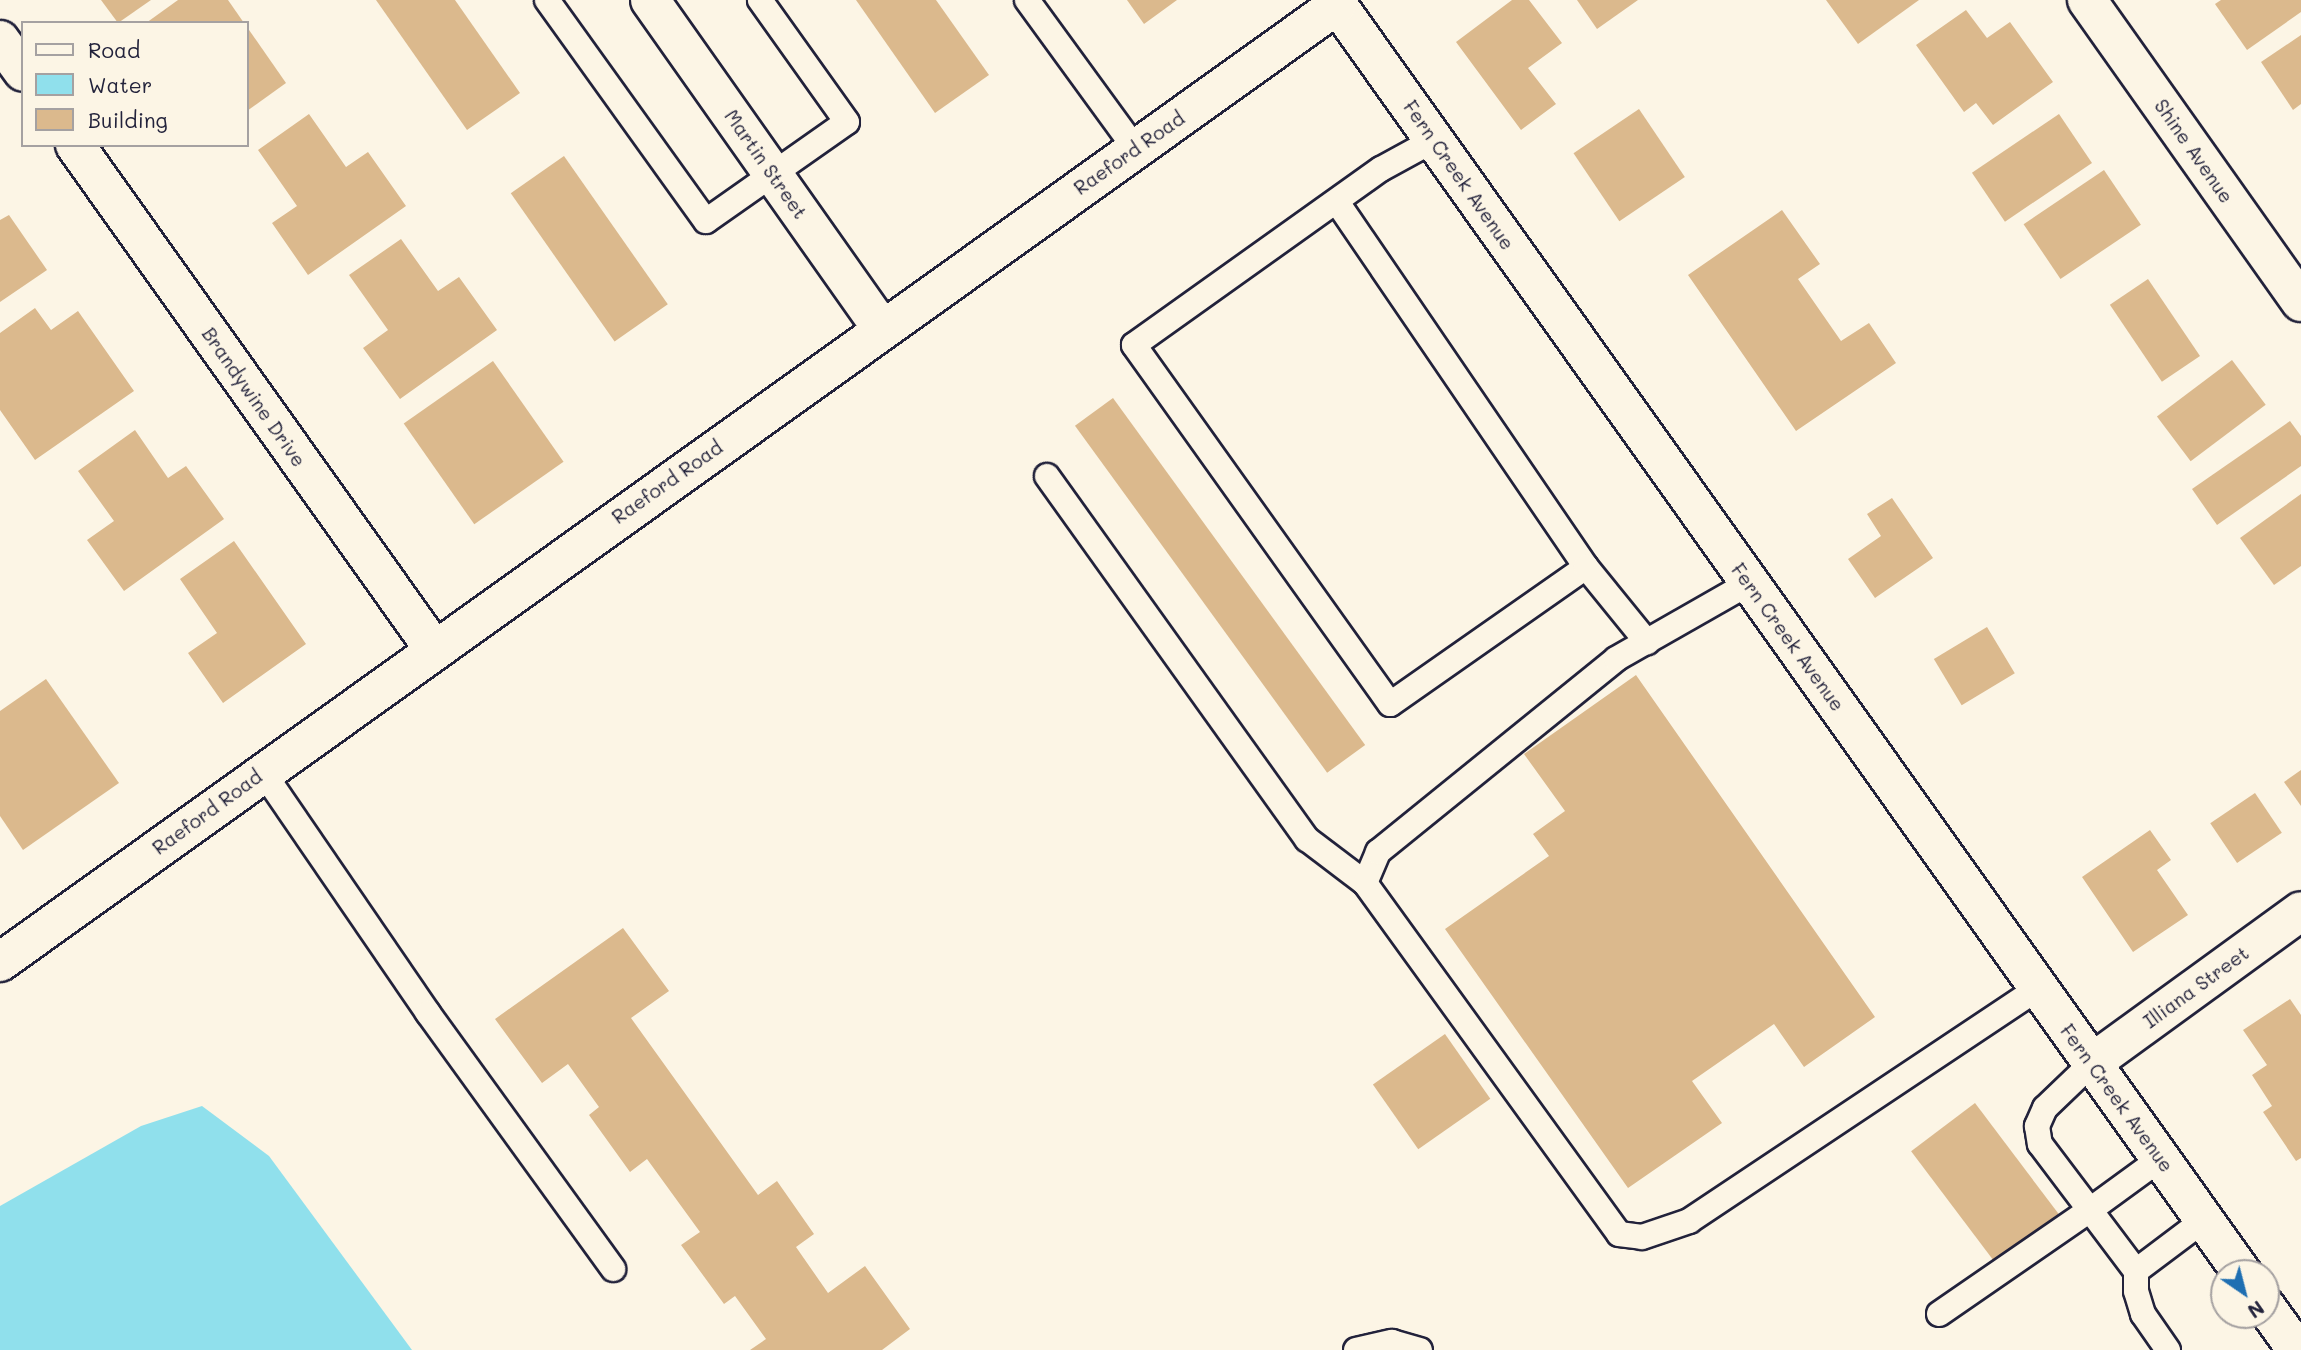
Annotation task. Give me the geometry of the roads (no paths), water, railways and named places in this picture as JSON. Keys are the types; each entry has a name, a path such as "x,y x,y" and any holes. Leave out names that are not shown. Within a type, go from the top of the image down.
{"street":[{"name":"Martin Street","path":"650,0 882,329"},
{"name":"Shine Avenue","path":"2087,0 2301,302"},
{"name":"Raeford Road","path":"0,962 1338,2"},
{"name":"Fern Creek Avenue","path":"1338,2 2232,1259"},
{"path":"0,40 21,69"},
{"name":"Brandywine Drive","path":"76,147 433,649"},
{"name":"Illiana Street","path":"2092,1063 2301,911"},
{"path":"2280,1326 2297,1350"}],"lane":[{"path":"547,0 706,221 847,122 760,0"},
{"path":"1027,0 1135,148"},
{"path":"1434,140 1381,170 1134,345 1390,704 1586,567"},
{"path":"1337,202 1586,567 1647,642"},
{"path":"1047,476 1307,839 1365,883 1619,1234 1642,1237 1689,1221 2039,988"},
{"path":"1365,883 1378,852 1616,659 1749,583"},
{"path":"263,772 428,1013 613,1269"},
{"path":"2092,1063 2045,1108 2037,1126 2040,1144 2090,1210 2136,1281 2143,1314 2168,1350"},
{"path":"1939,1314 2161,1159"},
{"path":"2136,1281 2204,1220"},
{"path":"1356,1350 1392,1342 1420,1350"}],"water":[{"path":"202,1106 269,1156 412,1350 0,1350 0,1206 141,1126"}]}
